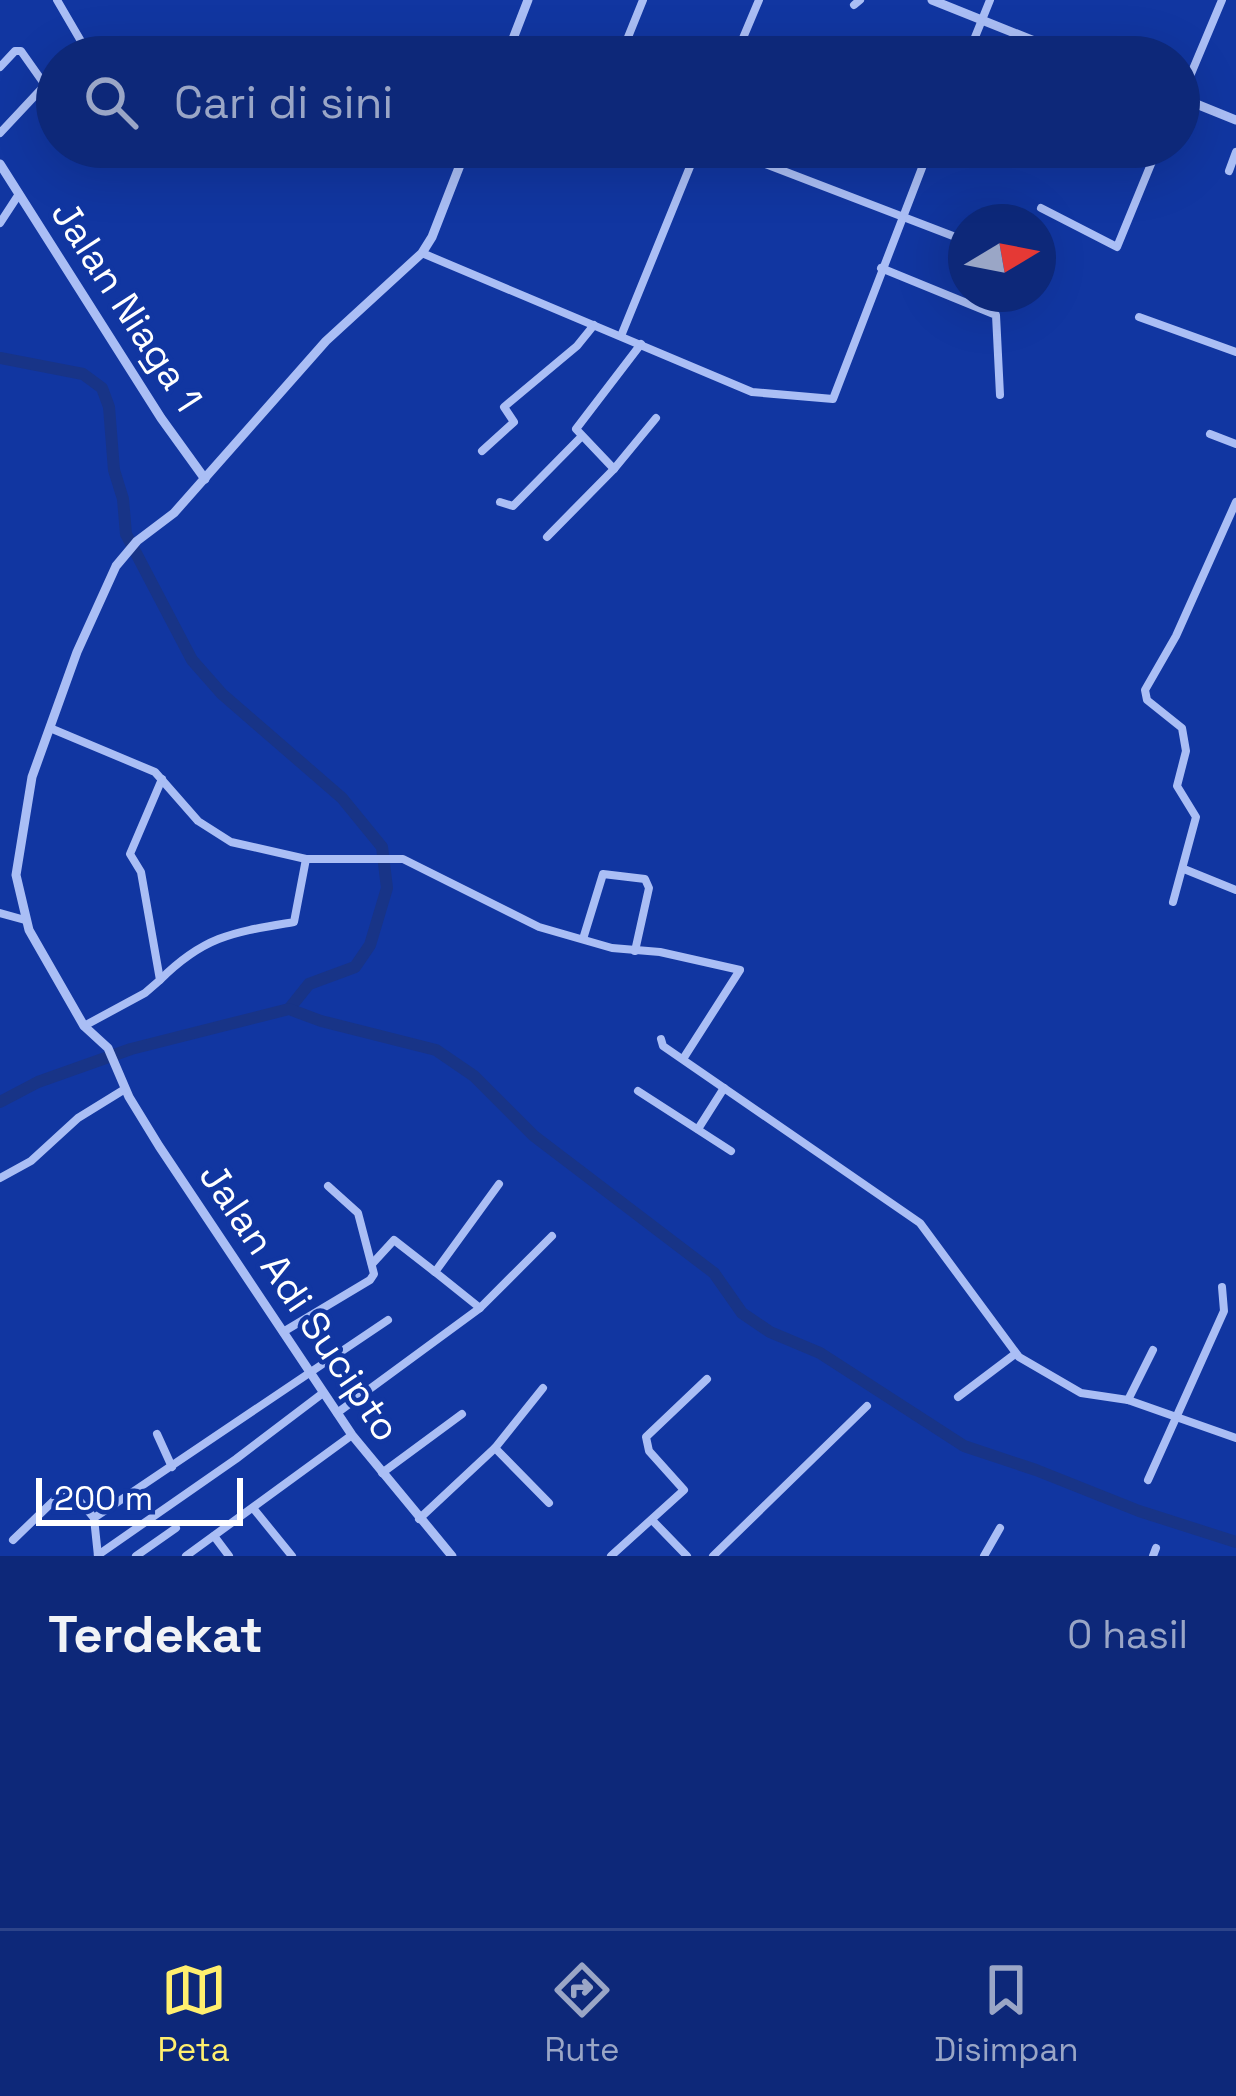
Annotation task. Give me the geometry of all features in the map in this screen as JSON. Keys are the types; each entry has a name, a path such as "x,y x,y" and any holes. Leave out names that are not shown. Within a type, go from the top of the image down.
{"street":[{"path":"57,0 78,36"},
{"path":"514,36 528,0"},
{"path":"628,36 643,0"},
{"path":"743,36 759,0"},
{"path":"932,0 1015,36"},
{"path":"976,36 990,0"},
{"path":"1200,52 1222,0"},
{"path":"0,67 21,51 36,73"},
{"path":"0,134 36,94"},
{"path":"1200,106 1236,120"},
{"path":"1228,171 1236,152"},
{"name":"Jalan Niaga 1","path":"0,164 149,399 205,478"},
{"path":"459,168 422,253 752,392 833,399 921,168"},
{"path":"621,336 689,168"},
{"path":"778,168 948,234"},
{"path":"1056,216 1117,247 1149,168"},
{"path":"0,223 19,194"},
{"name":"Jalan Adi Sucipto","path":"422,253 326,341 164,522 122,559 77,652 32,777 17,864 25,920 35,946 84,1026 108,1048 125,1089 352,1435 452,1556"},
{"path":"881,268 996,315 1000,395"},
{"path":"1139,317 1236,352"},
{"path":"482,451 514,422 504,407 577,346 594,325"},
{"path":"614,469 581,437 577,427 641,344"},
{"path":"548,537 656,418"},
{"path":"1210,434 1236,444"},
{"path":"500,502 512,506 581,437"},
{"path":"1172,902 1196,817 1177,786 1186,740 1178,722 1147,700 1145,693 1236,502"},
{"path":"50,728 144,766 162,779 198,821 231,842 306,860 394,857 411,861 538,927 740,970 683,1059"},
{"path":"160,980 141,872 130,854 162,779"},
{"path":"84,1026 134,1000 178,961 211,942 253,926 294,922 306,860"},
{"path":"1184,869 1236,890"},
{"path":"583,939 603,874 645,879 649,887 635,950"},
{"path":"0,914 25,920"},
{"path":"661,1039 663,1046 930,1233 1015,1354 1081,1393 1128,1400 1236,1438"},
{"path":"698,1129 724,1088"},
{"path":"0,1178 31,1161 78,1118 125,1089"},
{"path":"638,1091 730,1151"},
{"path":"435,1272 499,1184"},
{"path":"283,1332 374,1274 358,1213 328,1186"},
{"path":"337,1413 480,1308 552,1236"},
{"path":"372,1264 394,1240 480,1308"},
{"path":"1148,1480 1224,1311 1222,1288"},
{"path":"94,1518 388,1320"},
{"path":"1128,1400 1154,1350"},
{"path":"958,1396 1015,1354"},
{"path":"611,1556 684,1487 649,1451 646,1437 706,1379"},
{"path":"419,1519 495,1448 543,1388"},
{"path":"13,1540 68,1487 94,1518 98,1556 323,1393"},
{"path":"712,1556 867,1406"},
{"path":"381,1474 462,1414"},
{"path":"157,1434 172,1467"},
{"path":"186,1556 352,1435"},
{"path":"495,1448 549,1504"},
{"path":"253,1508 292,1556"},
{"path":"652,1520 687,1556"},
{"path":"136,1556 176,1528"},
{"path":"984,1556 1000,1528"},
{"path":"214,1536 229,1556"}],"waterway":[{"path":"0,358 83,374 102,388 109,407 126,534 192,660 222,694 342,798 382,847 387,888 370,945 355,967 309,984 289,1009"},
{"path":"0,1102 38,1082 131,1049 289,1009 436,1050 474,1076 534,1136 714,1273 742,1313 770,1332 820,1353 964,1446 1236,1542"}]}
